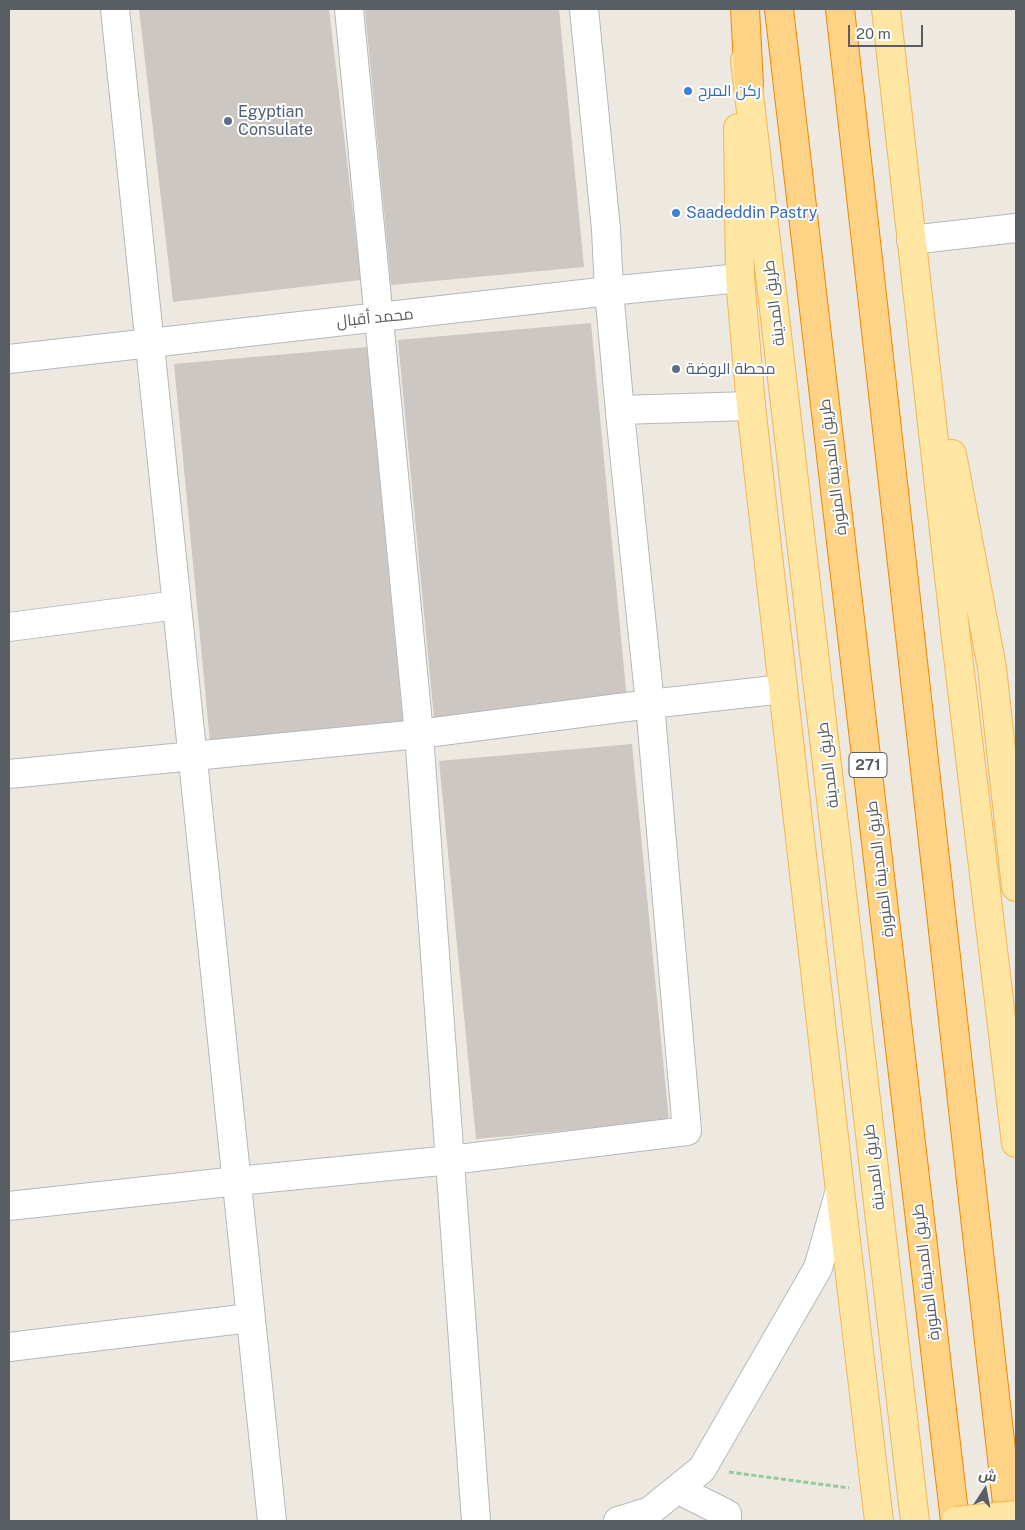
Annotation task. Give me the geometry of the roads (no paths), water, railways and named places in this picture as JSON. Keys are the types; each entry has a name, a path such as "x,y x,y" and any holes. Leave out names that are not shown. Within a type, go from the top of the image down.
{"highway":[{"path":"745,9 749,84"},
{"name":"طريق المدينة المنورة","path":"779,9 956,1521"},
{"path":"840,9 1008,1521"}],"main road":[{"name":"طريق المدينة","path":"737,9 749,84 915,1521"},
{"name":"طريق المدينة","path":"737,9 740,278 751,406 879,1521"},
{"path":"886,9 956,639 1016,1143"},
{"path":"911,240 992,668 1016,887"},
{"path":"956,1521 1016,1515"}],"street":[{"path":"115,9 272,1521"},
{"path":"349,9 419,734 476,1521"},
{"path":"9,1206 451,1160 687,1131 650,704 620,417 609,291 606,229 584,9"},
{"path":"911,240 1016,228"},
{"name":"محمد أقبال","path":"9,359 609,291 740,278"},
{"path":"620,417 751,406"},
{"path":"9,627 177,605"},
{"path":"9,774 419,734 783,689"},
{"path":"618,1521 650,1511 702,1469 818,1268 840,1190"},
{"path":"9,1347 250,1318"},
{"path":"677,1489 727,1514 727,1521"}],"place":[{"name":"ركن المرح","path":"688,91"},
{"name":"Egyptian Consulate","path":"228,121"},
{"name":"Saadeddin Pastry","path":"676,213"},
{"name":"محطة الروضة","path":"676,369"}]}
